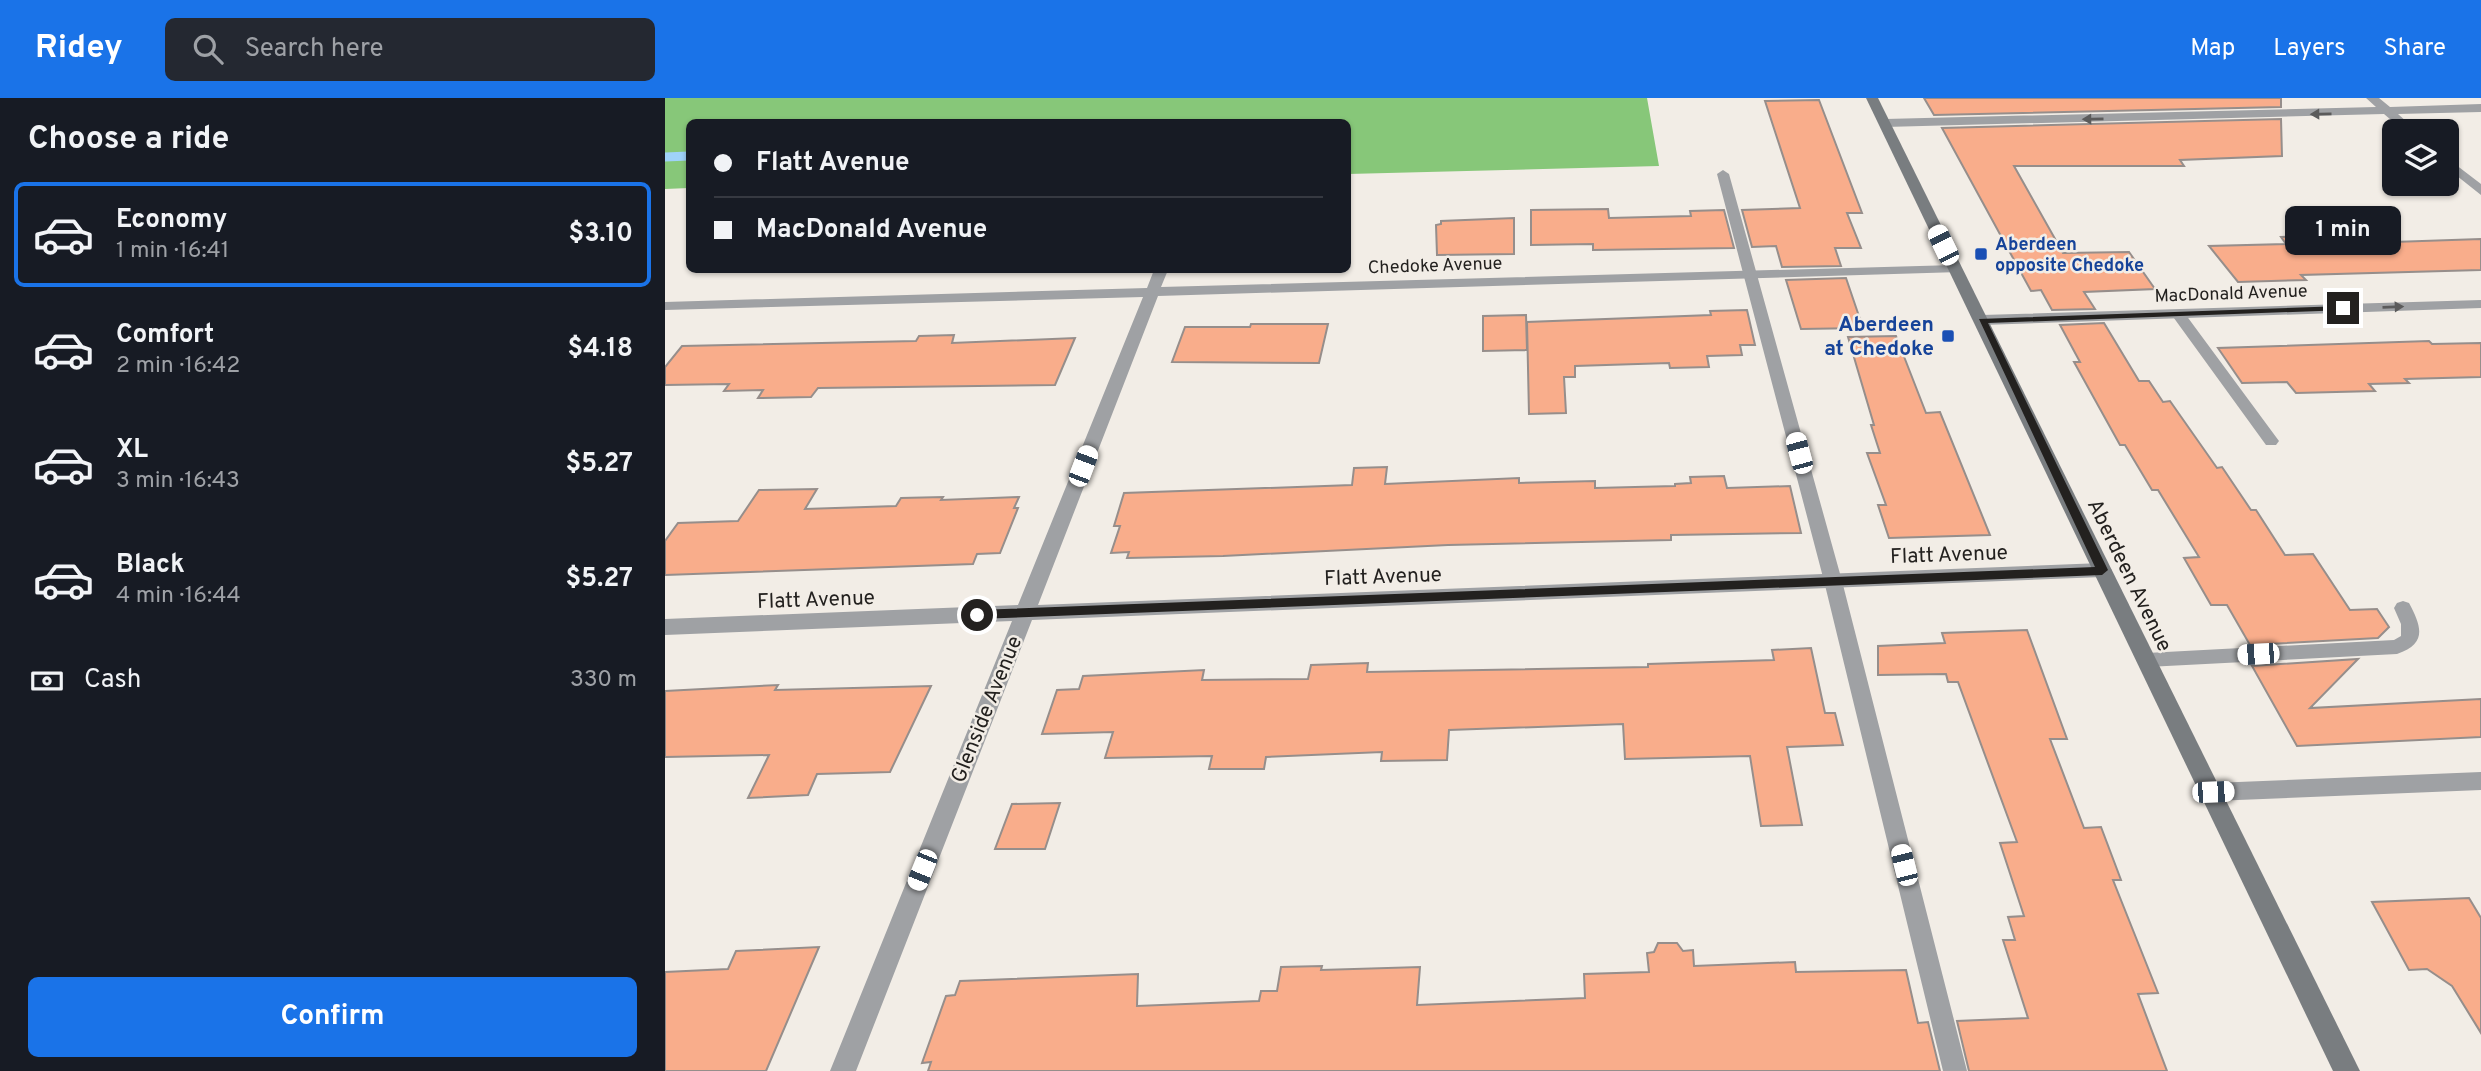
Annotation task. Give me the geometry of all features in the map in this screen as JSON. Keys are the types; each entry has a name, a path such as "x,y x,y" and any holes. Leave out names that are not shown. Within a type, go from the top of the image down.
{"main road":[{"name":"Aberdeen Avenue","path":"1872,98 2347,1071"}],"street":[{"path":"2372,98 2397,119"},
{"path":"1885,123 2481,108"},
{"path":"2459,172 2481,191"},
{"name":"Chedoke Avenue","path":"665,306 1955,269"},
{"name":"Glenside Avenue","path":"843,1071 1160,273"},
{"name":"MacDonald Avenue","path":"1982,320 2481,303"},
{"name":"Flatt Avenue","path":"665,627 2102,570"}],"lane":[{"path":"1723,174 1833,581 1955,1071"},
{"path":"2178,314 2271,441"},
{"path":"2147,660 2397,647 2410,639 2410,624 2403,608"},
{"path":"2213,792 2481,781"}],"green space":[{"path":"665,98 1647,98 1659,166 1351,174 1351,119 686,119 686,188 665,189"}],"building":[{"path":"1924,98 2281,98 2281,107 1934,115"},
{"path":"1819,100 1862,213 1847,213 1861,248 1835,248 1841,266 1782,267 1776,246 1752,247 1742,210 1800,208 1765,101"},
{"path":"2281,119 2282,156 2180,160 2184,166 2014,166 2063,253 2129,252 2155,289 2084,292 2095,309 2052,310 2041,290 2031,291 1942,128"},
{"path":"1608,209 1609,218 1691,216 1690,211 1724,210 1734,248 1593,250 1593,244 1531,245 1531,210"},
{"path":"1514,218 1514,254 1437,255 1436,225 1441,224 1441,221"},
{"path":"2357,235 2364,243 2481,239 2481,270 2301,275 2306,280 2238,282 2209,246 2286,244 2281,237"},
{"path":"1846,278 1863,328 1801,329 1786,280"},
{"path":"1747,310 1755,345 1740,345 1742,355 1707,356 1709,367 1670,368 1669,363 1575,366 1575,377 1564,377 1566,413 1529,414 1527,322 1711,315 1710,311"},
{"path":"1526,315 1527,350 1483,351 1483,316"},
{"path":"2104,323 2139,381 2149,381 2163,402 2170,401 2217,468 2222,467 2251,510 2256,510 2285,555 2313,554 2350,610 2377,609 2389,627 2378,638 2250,645 2227,605 2211,605 2184,558 2199,557 2158,490 2152,490 2125,445 2120,445 2074,362 2080,362 2060,325"},
{"path":"1251,324 1328,324 1319,363 1172,362 1185,327 1250,327"},
{"path":"954,335 952,343 1075,338 1055,385 818,388 811,397 758,398 763,390 724,391 729,384 665,385 665,367 682,346 916,341 919,336"},
{"path":"1896,336 1926,413 1940,412 1990,535 1889,538 1878,505 1886,505 1867,453 1880,453 1848,337"},
{"path":"2429,341 2432,344 2481,343 2481,377 2405,379 2409,383 2369,384 2375,391 2296,393 2287,382 2242,383 2218,348"},
{"path":"1387,467 1385,484 1519,478 1519,483 1595,481 1595,488 1675,486 1691,483 1690,477 1724,476 1727,488 1790,486 1801,533 1671,535 1671,540 1448,545 1223,556 1127,558 1129,552 1111,553 1120,526 1114,526 1124,493 1352,485 1354,468"},
{"path":"817,489 805,509 896,506 901,498 943,497 941,500 1019,497 1014,508 1018,508 1000,553 977,554 973,564 665,575 665,541 678,523 738,521 759,490"},
{"path":"2027,630 2067,739 2050,739 2084,828 2101,827 2121,880 2113,880 2158,993 2138,994 2167,1071 1969,1071 1957,1021 2028,1018 2003,940 2015,940 2008,917 2024,916 2000,843 2017,842 1958,682 1948,682 1946,674 1878,675 1878,646 1945,643 1942,633"},
{"path":"1811,648 1825,713 1835,713 1843,745 1787,747 1802,825 1761,826 1750,756 1625,759 1623,724 1449,730 1447,760 1381,761 1382,752 1266,757 1264,769 1209,769 1212,756 1105,758 1113,732 1042,734 1057,690 1079,689 1083,676 1204,670 1202,680 1308,679 1311,665 1368,663 1367,672 1648,667 1648,664 1774,660 1772,650"},
{"path":"2358,659 2310,708 2481,699 2481,737 2297,746 2252,666"},
{"path":"778,685 775,690 931,686 890,772 817,774 808,795 748,798 769,755 665,757 665,691"},
{"path":"1060,803 1045,849 995,849 1012,804"},
{"path":"2469,898 2481,918 2481,1033 2452,986 2427,969 2409,970 2372,902"},
{"path":"1658,943 1677,943 1683,951 1693,950 1694,966 1795,962 1796,972 1906,970 1918,1023 1928,1022 1940,1071 928,1071 931,1062 922,1063 946,996 955,995 960,981 1138,974 1137,1006 1259,1001 1261,991 1277,991 1281,967 1322,966 1321,970 1420,967 1417,1005 1585,998 1584,974 1649,972 1647,953 1654,952"},
{"path":"819,947 766,1071 665,1071 665,972 728,969 736,951"}],"waterway":[{"path":"665,157 686,156"}],"place":[{"name":"Aberdeen opposite Chedoke","path":"1981,254"},
{"name":"Aberdeen at Chedoke","path":"1948,336"}],"route":[{"path":"977,615 2102,570 1982,320 2343,308"}]}
